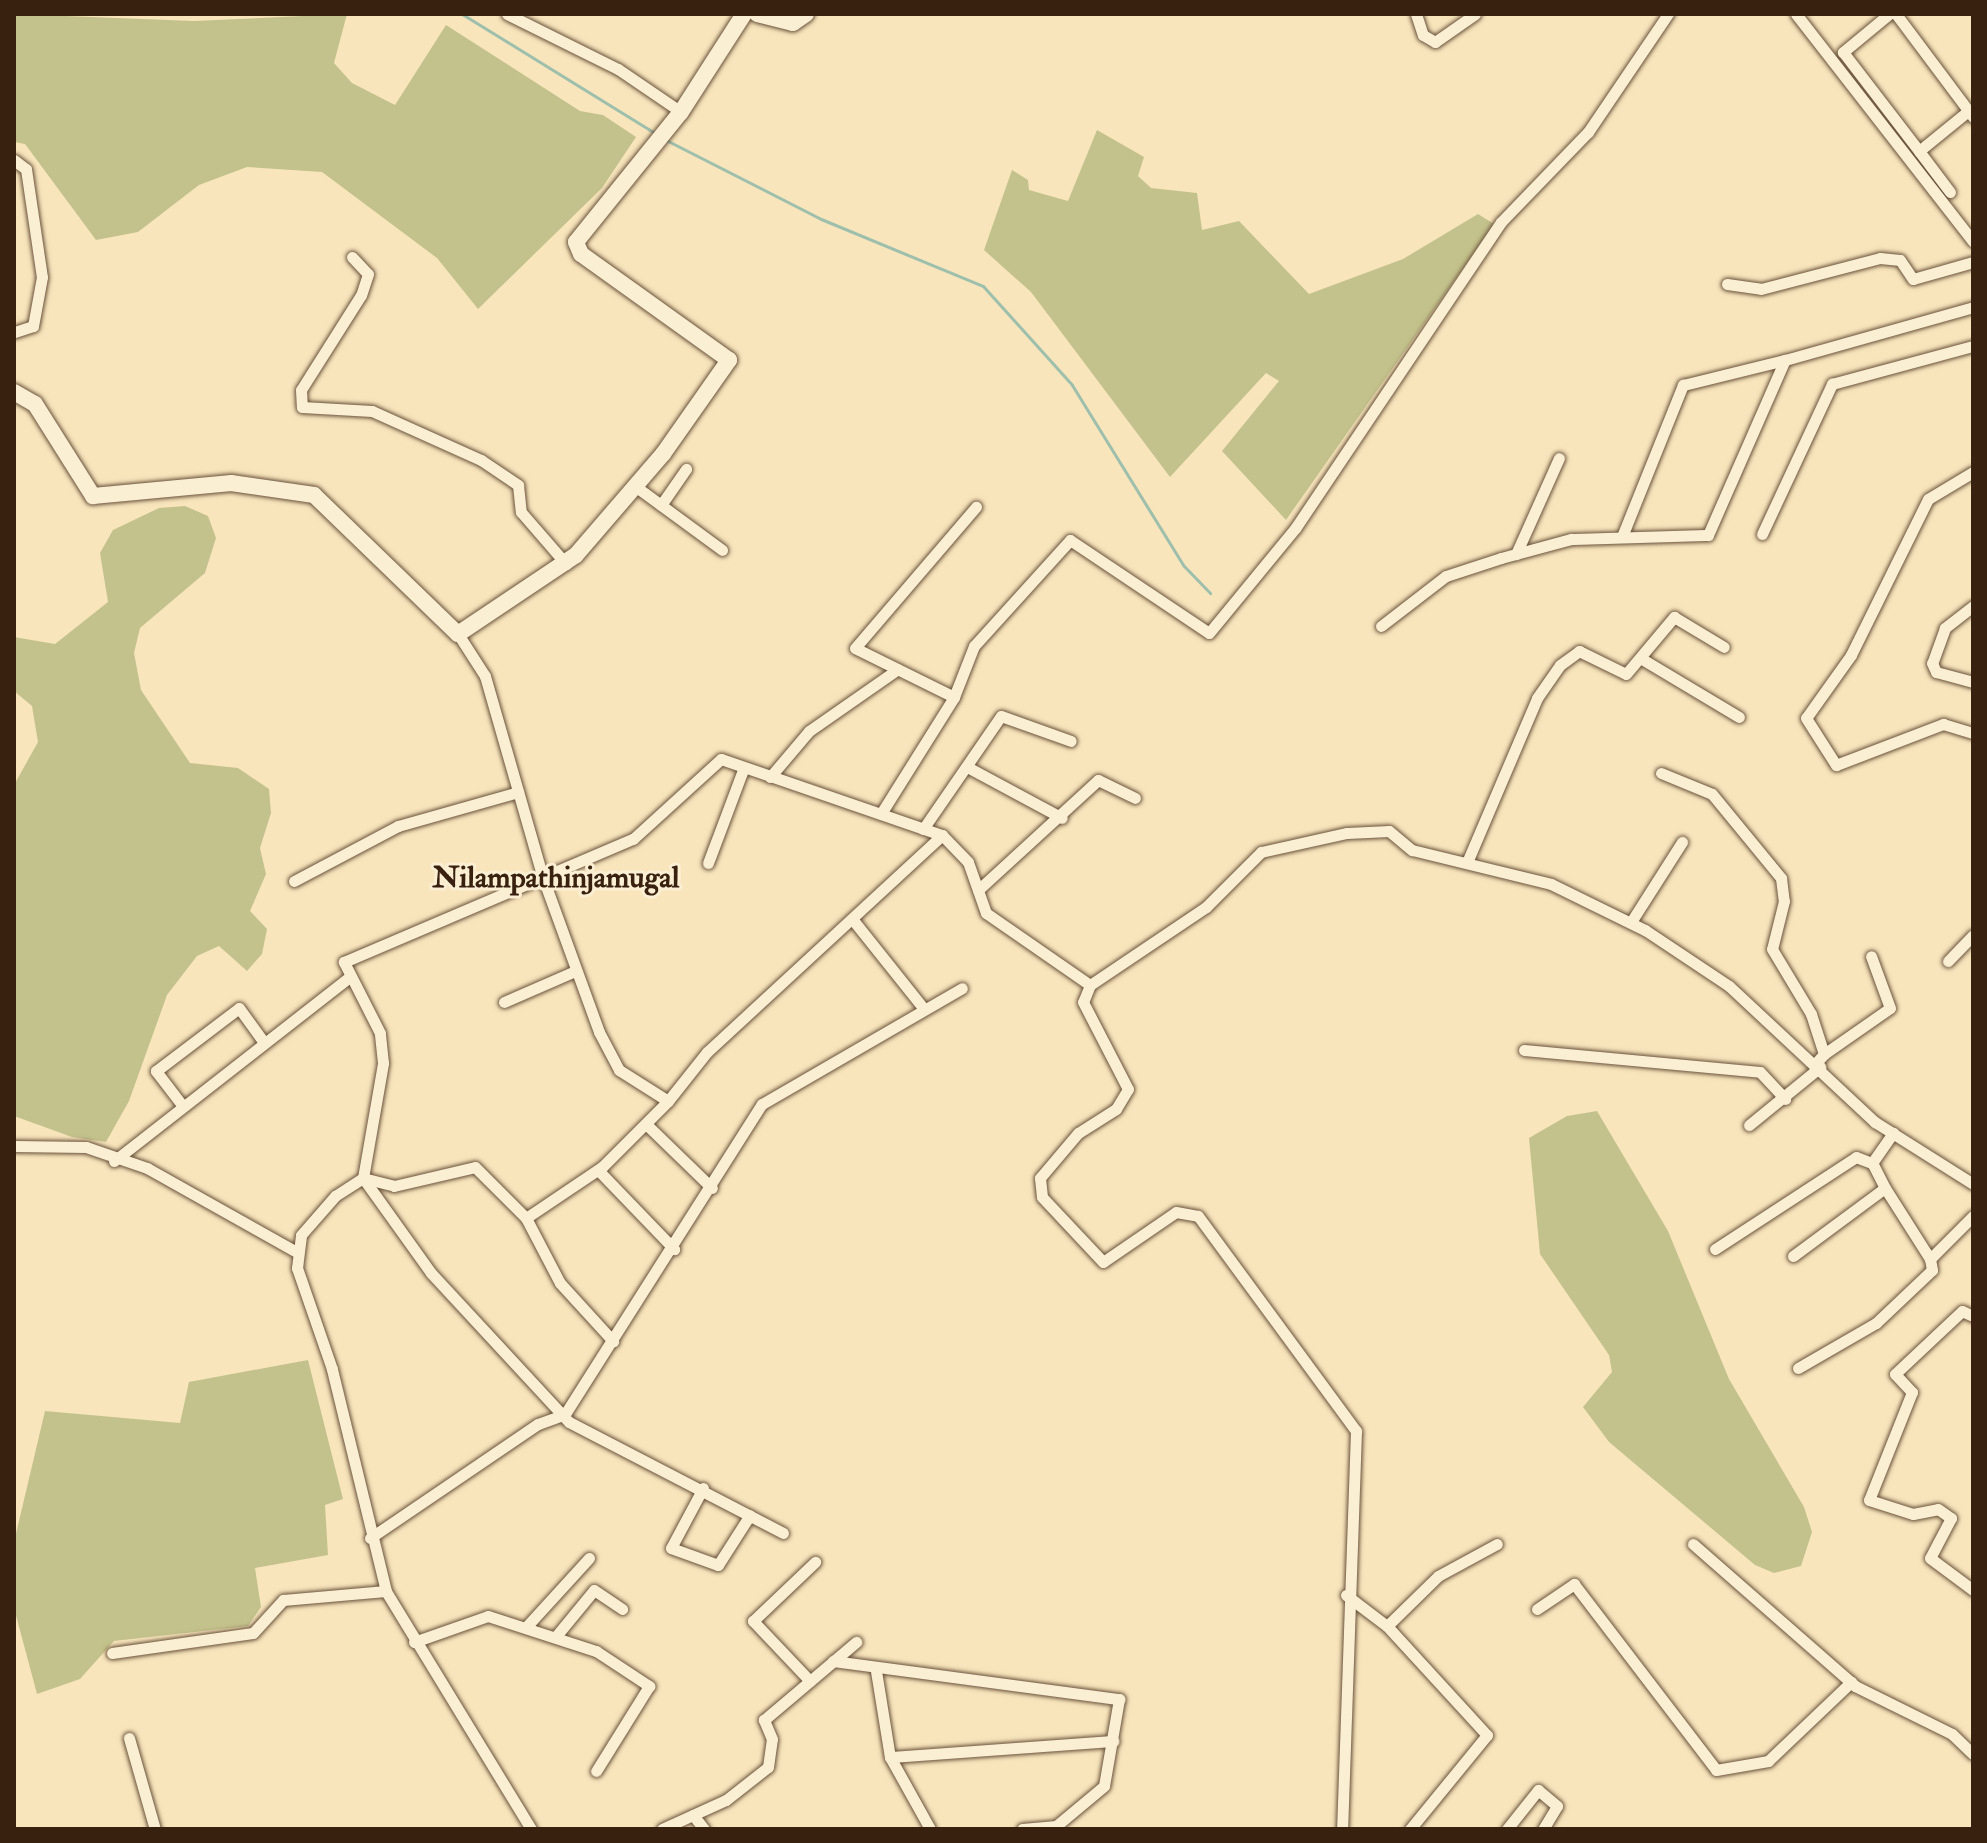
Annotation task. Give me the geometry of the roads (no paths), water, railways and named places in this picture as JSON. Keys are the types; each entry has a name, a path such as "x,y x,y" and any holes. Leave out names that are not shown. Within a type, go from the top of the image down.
{"street":[{"path":"507,14 618,69 681,112"},
{"path":"458,634 566,564 635,486 728,357 581,254 576,242 681,112 744,14"},
{"path":"757,14 793,23 806,14"},
{"path":"1416,14 1423,35 1435,42 1475,14"},
{"path":"882,812 954,697 974,646 1070,540 1209,633 1296,527 1501,222 1588,132 1668,14"},
{"path":"1796,14 1973,241"},
{"path":"1889,14 1843,52 1950,192"},
{"path":"1896,14 1970,114 1919,151"},
{"path":"14,160 26,169 42,277 33,326 14,332"},
{"path":"352,257 368,274 347,322 301,390 302,407 372,411 481,460 518,485 521,512 566,564"},
{"path":"1727,284 1761,289 1880,258 1900,260 1913,279 1973,262"},
{"path":"1623,534 1683,385 1973,307"},
{"path":"1762,534 1832,384 1973,346"},
{"path":"1381,626 1446,576 1516,554 1623,534 1708,535 1785,360"},
{"path":"14,392 35,404 93,496 231,483 314,495 458,634 485,676 543,878 575,971 619,1070 668,1101"},
{"path":"1516,554 1559,458"},
{"path":"661,505 686,469"},
{"path":"1973,472 1928,499 1851,655 1806,718 1836,765 1943,724 1973,733"},
{"path":"635,486 722,550"},
{"path":"954,697 855,648 976,507"},
{"path":"1973,606 1945,628 1932,663 1936,672 1973,682"},
{"path":"1468,860 1537,698 1560,665 1579,651 1626,674 1642,659 1674,617 1724,647"},
{"path":"1642,659 1739,717"},
{"path":"770,777 809,731 898,669"},
{"path":"923,829 971,769 1001,716 1071,741"},
{"path":"783,1533 565,1414 500,1354 363,1178 383,1063 380,1033 348,978 344,962 633,839 721,759 743,770 882,812 942,835 968,862 986,913 1090,985"},
{"path":"971,769 1062,818"},
{"path":"708,863 743,770"},
{"path":"1661,773 1712,794 1781,878 1784,901 1772,949 1804,996 1824,1054"},
{"path":"978,890 1062,818 1098,780 1135,798"},
{"path":"294,881 398,826 518,792"},
{"path":"1342,1829 1346,1595 1356,1431 1198,1216 1176,1212 1103,1262 1042,1197 1040,1178 1078,1133 1116,1109 1128,1089 1083,1002 1090,985 1206,907 1261,852 1389,831 1412,850 1468,860 1551,884 1631,922 1729,986 1893,1133 1973,1184"},
{"path":"526,1218 598,1170 648,1126 707,1052 942,835"},
{"path":"1631,922 1682,842"},
{"path":"853,920 924,1009"},
{"path":"1948,961 1973,935"},
{"path":"1749,1125 1785,1099 1817,1066 1824,1054 1890,1008 1871,956"},
{"path":"504,1002 575,971"},
{"path":"114,1161 263,1041 348,978"},
{"path":"370,1538 538,1424 565,1414 674,1249 762,1104 962,988"},
{"path":"182,1105 156,1071 239,1008 263,1041"},
{"path":"1524,1050 1760,1072 1785,1099"},
{"path":"648,1126 712,1188"},
{"path":"1872,1163 1893,1133"},
{"path":"14,1146 86,1147 114,1161 147,1168 295,1251 386,1591 414,1642 531,1829"},
{"path":"1715,1249 1856,1157 1872,1163 1930,1259 1932,1270 1876,1323 1798,1368"},
{"path":"295,1251 335,1196 363,1178 394,1186 475,1167 526,1218 560,1283 613,1341"},
{"path":"598,1170 674,1249"},
{"path":"1793,1256 1885,1188"},
{"path":"1930,1259 1973,1216"},
{"path":"1973,1316 1962,1311 1895,1374 1912,1392 1869,1500 1913,1514 1938,1509 1951,1518 1930,1558 1973,1590"},
{"path":"703,1488 671,1548 718,1565 750,1515"},
{"path":"1387,1626 1438,1576 1497,1544"},
{"path":"1693,1544 1851,1682 1952,1734 1973,1754"},
{"path":"527,1626 589,1558"},
{"path":"810,1681 753,1621 815,1562"},
{"path":"1537,1609 1574,1584 1716,1770 1768,1761 1851,1682"},
{"path":"557,1635 594,1590 622,1609"},
{"path":"112,1653 253,1633 283,1600 386,1591"},
{"path":"1346,1595 1387,1626 1487,1735 1410,1829"},
{"path":"414,1642 473,1617 527,1626 557,1635 649,1686 596,1771"},
{"path":"662,1829 693,1815 768,1767 772,1739 764,1720 856,1642"},
{"path":"833,1661 876,1671 1119,1699 1104,1786 1056,1826 1022,1829"},
{"path":"876,1671 890,1757 930,1829"},
{"path":"129,1738 155,1829"},
{"path":"890,1757 1113,1741"},
{"path":"1507,1829 1538,1790 1557,1806 1543,1829"},
{"path":"693,1815 704,1829"}],"waterway":[{"path":"462,14 656,134"},
{"path":"666,140 821,219 983,286 1072,385 1183,565 1210,593"}],"district":[{"name":"Nilampathinjamugal","path":"556,878"}]}
